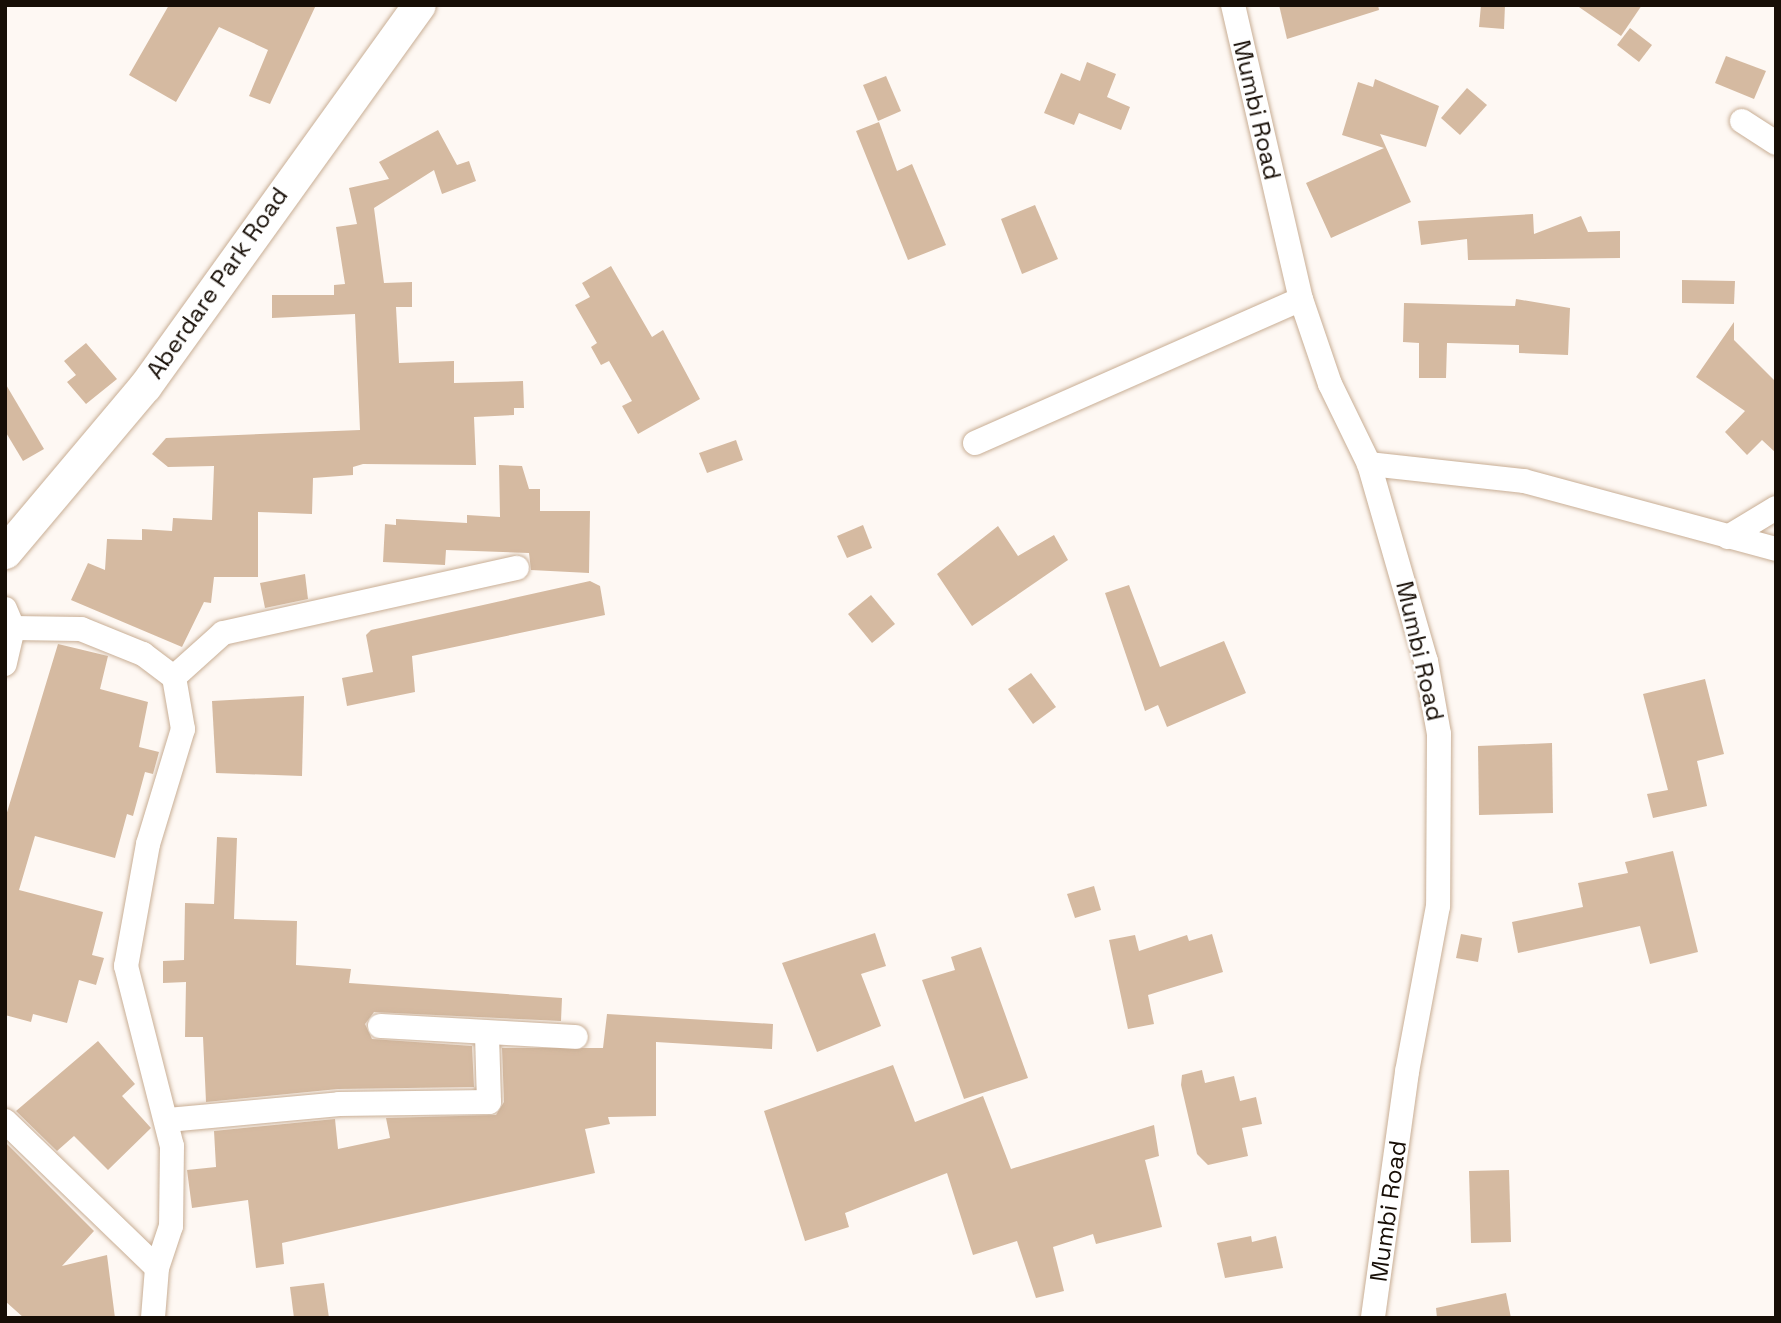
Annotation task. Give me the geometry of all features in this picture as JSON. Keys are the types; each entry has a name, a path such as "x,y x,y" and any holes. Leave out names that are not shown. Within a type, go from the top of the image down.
{"street":[{"name":"Aberdare Park Road","path":"5,552 137,396 419,5"},
{"name":"Mumbi Road","path":"1233,5 1301,299 1330,384 1369,464 1426,661 1439,734 1443,817 1438,906 1407,1072 1373,1318"},
{"path":"1742,121 1776,143"},
{"path":"975,443 1301,299"},
{"path":"1369,464 1524,481 1776,549"},
{"path":"1728,537 1776,508"},
{"path":"174,677 223,633 517,568"},
{"path":"5,664 9,619 81,629 143,653 174,677 183,729 148,844 126,966 168,1120 171,1226 156,1268 153,1318"},
{"path":"380,1026 487,1035 576,1037"},
{"path":"168,1120 339,1104 489,1102 487,1035"},
{"path":"5,1121 156,1268"}],"building":[{"path":"169,5 316,5 270,104 249,96 268,50 219,27 176,102 129,75"},
{"path":"1279,5 1378,5 1379,10 1287,39"},
{"path":"1481,5 1505,5 1504,29 1479,27"},
{"path":"1576,5 1642,5 1621,36"},
{"path":"1630,28 1652,45 1639,62 1617,45"},
{"path":"1726,56 1766,71 1754,99 1715,83"},
{"path":"1087,62 1116,74 1107,97 1130,107 1121,130 1079,113 1074,125 1044,113 1061,73 1080,81"},
{"path":"886,76 901,111 878,121 863,85"},
{"path":"1375,79 1439,106 1426,147 1380,134 1411,202 1331,238 1306,183 1384,148 1342,135 1358,82 1373,87"},
{"path":"1467,88 1487,105 1460,135 1441,118"},
{"path":"879,122 897,171 912,164 946,245 908,260 856,131"},
{"path":"438,130 457,165 469,161 476,181 442,194 434,170 374,208 384,283 412,282 412,307 396,307 399,363 454,361 454,383 523,381 524,408 514,408 514,415 474,417 476,465 363,464 353,467 353,475 313,478 312,514 258,512 258,577 214,577 211,603 204,602 182,647 71,600 88,563 105,570 107,539 142,540 142,529 172,531 173,518 212,520 214,466 168,467 152,454 166,438 360,430 355,314 272,318 272,295 334,295 334,285 345,284 336,227 357,224 349,188 389,179 379,162"},
{"path":"1035,205 1058,259 1022,274 1001,219"},
{"path":"1533,214 1534,234 1581,216 1588,232 1620,231 1620,258 1468,260 1467,239 1421,245 1418,221"},
{"path":"611,266 652,337 663,330 700,399 638,434 622,406 632,401 609,361 601,365 591,347 597,343 575,305 590,297 582,283"},
{"path":"1682,280 1735,281 1734,304 1682,303"},
{"path":"1516,299 1570,308 1568,355 1519,353 1519,345 1447,343 1446,378 1419,378 1419,343 1403,342 1404,303 1515,306"},
{"path":"1734,322 1734,340 1776,382 1776,453 1762,440 1747,455 1725,432 1745,411 1696,377"},
{"path":"86,343 117,379 86,404 67,382 76,375 64,361"},
{"path":"5,383 44,449 23,461 5,431"},
{"path":"736,440 743,460 707,473 699,453"},
{"path":"499,465 522,466 529,489 540,489 540,511 590,511 589,573 531,570 529,553 446,550 445,565 383,562 385,524 396,525 396,519 467,523 467,515 500,517"},
{"path":"863,525 872,548 847,558 837,536"},
{"path":"998,526 1018,556 1054,535 1068,560 972,626 937,574"},
{"path":"305,574 308,599 265,608 260,583"},
{"path":"590,581 600,586 605,615 412,656 415,692 347,706 342,678 373,672 366,635 371,630"},
{"path":"1129,585 1160,667 1224,641 1246,693 1167,727 1158,705 1145,711 1105,593"},
{"path":"871,595 895,624 872,643 848,614"},
{"path":"58,644 108,656 100,689 148,702 139,747 159,752 153,774 145,772 133,816 127,814 115,858 35,836 19,890 103,912 92,955 104,958 96,985 79,980 67,1023 33,1014 31,1022 5,1015 5,819"},
{"path":"1031,673 1056,707 1033,724 1008,689"},
{"path":"1705,679 1724,754 1697,761 1707,806 1653,818 1647,794 1668,790 1643,694"},
{"path":"304,696 302,776 216,773 212,701"},
{"path":"1552,743 1553,813 1479,815 1478,746"},
{"path":"217,837 237,838 234,919 297,921 296,965 351,969 349,983 562,998 561,1021 374,1012 365,1024 372,1039 472,1046 474,1087 338,1089 206,1102 203,1037 185,1037 186,982 163,983 163,961 184,960 185,903 214,904"},
{"path":"1673,851 1698,952 1650,964 1640,926 1518,953 1512,922 1583,907 1578,883 1628,873 1625,862"},
{"path":"1094,886 1101,910 1075,918 1067,894"},
{"path":"875,933 886,966 861,974 881,1026 817,1052 782,963"},
{"path":"1212,934 1223,972 1148,995 1154,1024 1128,1029 1109,940 1135,935 1139,951 1187,935 1189,941"},
{"path":"1461,934 1482,938 1478,962 1456,958"},
{"path":"981,947 1028,1078 964,1099 922,980 955,970 951,957"},
{"path":"607,1014 773,1024 772,1049 656,1042 656,1116 608,1117 610,1124 585,1129 595,1173 282,1243 284,1264 256,1268 248,1200 192,1208 187,1170 216,1167 214,1131 335,1119 338,1149 390,1138 386,1118 496,1115 504,1102 502,1048 603,1048"},
{"path":"98,1041 135,1084 122,1096 151,1128 108,1170 74,1136 57,1151 16,1111"},
{"path":"893,1065 915,1122 983,1096 1011,1169 1154,1125 1159,1156 1145,1160 1162,1227 1096,1244 1093,1234 1053,1247 1064,1291 1036,1298 1017,1241 973,1255 947,1173 845,1213 849,1227 805,1241 764,1111"},
{"path":"1202,1070 1205,1083 1234,1076 1240,1101 1256,1097 1262,1124 1242,1128 1248,1156 1208,1165 1197,1154 1181,1085 1182,1075"},
{"path":"5,1142 94,1231 62,1266 107,1255 115,1318 24,1318 5,1301"},
{"path":"1509,1170 1511,1242 1471,1243 1469,1171"},
{"path":"1251,1236 1252,1242 1276,1236 1283,1268 1225,1278 1217,1243"},
{"path":"324,1283 329,1318 294,1318 290,1287"},
{"path":"1506,1293 1511,1318 1437,1318 1436,1308"}]}
